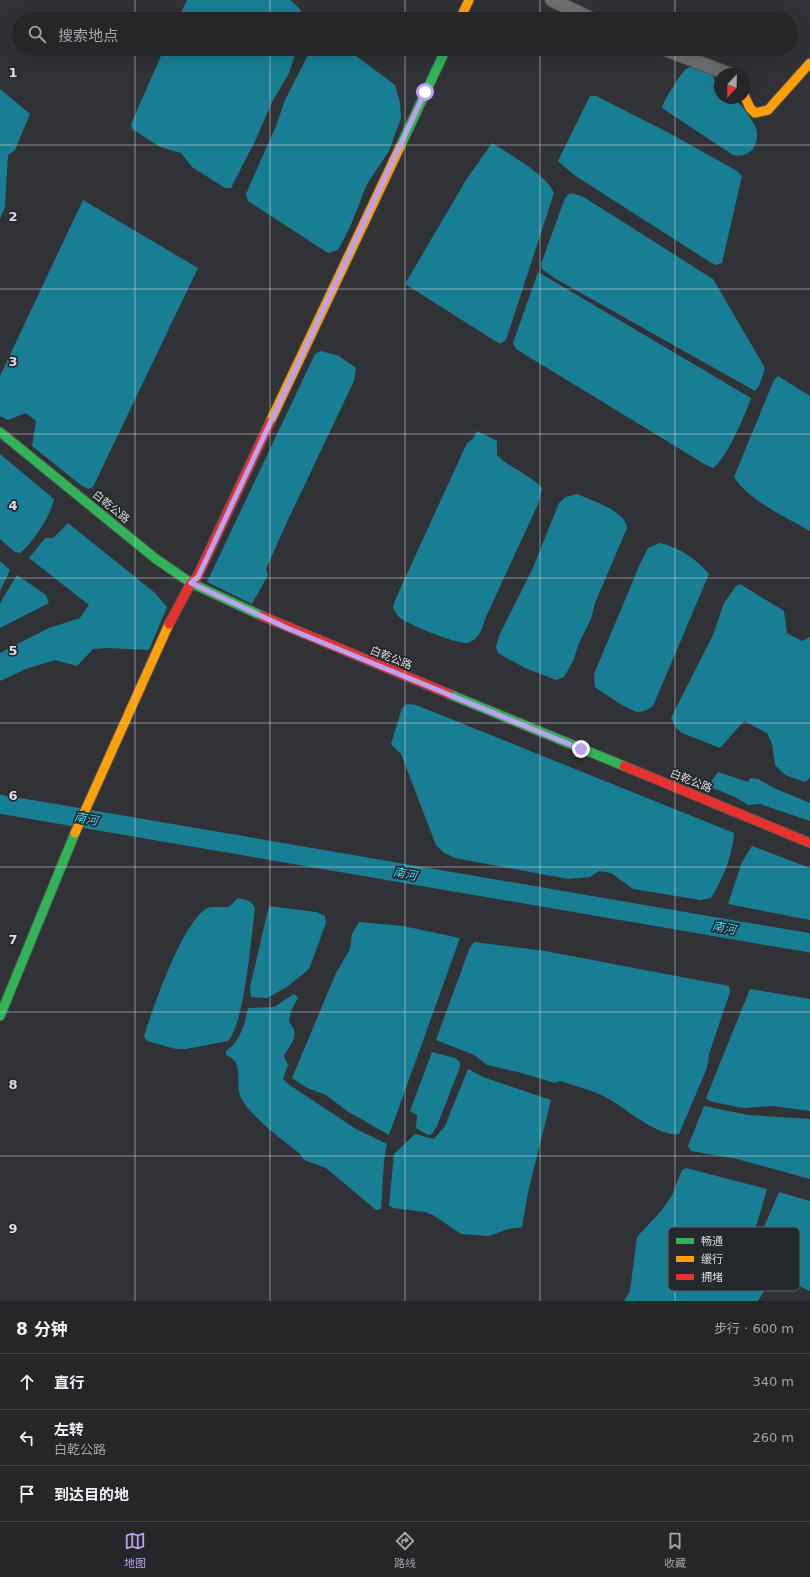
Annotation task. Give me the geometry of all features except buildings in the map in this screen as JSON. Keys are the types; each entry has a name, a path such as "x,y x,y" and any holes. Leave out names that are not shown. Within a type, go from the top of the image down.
{"street":[{"path":"463,12 469,0"},
{"path":"552,0 577,12"},
{"path":"0,1016 84,810 177,607 191,583 198,577 443,56"},
{"path":"682,56 714,68"},
{"path":"748,104 750,110 755,113 760,114 768,110 810,63"},
{"name":"白乾公路","path":"0,432 156,559 191,583 287,628 810,843"}],"water":[{"path":"187,0 290,0 301,12 181,12"},
{"path":"161,56 295,56 289,73 272,102 257,137 231,188 225,188 192,167 181,153 160,147 132,129 131,124"},
{"path":"307,56 356,56 395,85 400,103 401,118 389,151 367,184 350,227 338,250 328,253 248,201 246,194 276,126 285,100"},
{"path":"692,66 712,74 714,79 714,104 739,104 743,108 751,119 757,132 756,143 751,151 743,155 733,155 662,108 668,95 686,69"},
{"path":"0,89 30,114 15,150 8,155 5,207 0,219"},
{"path":"590,96 596,96 671,134 737,171 742,176 722,263 716,265 710,262 574,175 558,161"},
{"path":"492,143 536,172 550,186 554,193 506,340 500,344 405,284 466,180"},
{"path":"570,193 582,196 713,279 765,368 759,386 755,391 556,279 542,269 541,264 565,198"},
{"path":"83,200 198,268 93,487 89,489 82,486 32,446 36,421 26,413 8,420 0,416 0,376"},
{"path":"538,272 751,398 735,436 724,456 713,468 516,349 513,343"},
{"path":"321,351 339,356 356,368 354,381 266,569 268,575 252,604 207,582 315,354"},
{"path":"778,376 810,396 810,531 758,501 741,486 734,477 774,380"},
{"path":"477,431 497,441 497,455 502,460 532,479 542,488 539,502 481,630 474,640 467,643 443,637 410,624 398,616 393,608 395,600 467,443 473,439"},
{"path":"0,454 54,499 41,528 30,543 20,553 15,552 0,539"},
{"path":"577,494 614,511 625,522 627,528 595,603 591,619 578,645 574,659 564,677 556,680 525,668 498,653 496,647 499,636 532,570 559,503 566,497"},
{"path":"68,523 155,593 167,607 149,650 108,648 93,649 77,666 55,660 26,669 0,681 0,653 49,628 80,618 89,605 29,558 45,538 53,538"},
{"path":"660,543 687,554 709,574 653,706 638,712 622,705 595,687 594,674 648,548"},
{"path":"0,561 10,570 0,591"},
{"path":"17,575 46,595 49,603 0,628 0,603"},
{"path":"740,584 784,611 787,633 802,641 810,637 810,778 805,782 785,775 775,765 772,744 767,733 744,721 720,748 682,733 676,728 671,718 713,635 724,603 736,586"},
{"path":"407,704 416,705 734,833 732,850 726,867 711,898 700,900 633,889 611,873 599,871 590,877 568,879 455,858 444,853 436,845 401,754 391,744 402,708"},
{"path":"718,772 748,782 750,778 758,779 774,788 810,803 810,821 760,804 748,805 735,797 708,786"},
{"path":"752,846 810,868 810,920 728,904 742,862"},
{"path":"238,898 250,901 255,908 243,998 234,1031 228,1041 186,1049 176,1049 147,1041 144,1036 154,1006 179,946 189,929 198,916 208,908 229,907"},
{"path":"269,906 316,912 325,916 326,923 309,969 287,987 267,998 251,997 250,987"},
{"path":"359,922 403,926 460,938 389,1135 347,1111 326,1095 307,1088 292,1078 336,973 350,949 352,934"},
{"path":"474,942 545,951 729,986 730,992 709,1054 707,1068 679,1134 670,1134 652,1127 607,1098 584,1088 560,1081 555,1083 487,1065 474,1055 436,1040 470,947"},
{"path":"750,989 810,999 810,1111 772,1106 743,1108 709,1101 706,1098"},
{"path":"294,994 298,998 291,1011 289,1022 293,1027 295,1035 284,1056 288,1065 283,1079 288,1084 356,1129 387,1144 384,1161 381,1209 376,1210 326,1168 304,1160 299,1153 259,1120 245,1105 241,1098 239,1092 238,1068 236,1063 226,1055 226,1051 238,1038 248,1008 274,1007"},
{"path":"432,1052 455,1058 460,1062 460,1067 437,1126 432,1134 428,1135 416,1128 417,1115 410,1111"},
{"path":"468,1069 483,1077 551,1100 528,1192 522,1227 508,1229 489,1236 461,1234 433,1215 425,1212 393,1208 389,1206 394,1154 415,1134 434,1139 445,1126"},
{"path":"704,1106 748,1115 810,1119 810,1179 737,1159 691,1151 688,1146"},
{"path":"686,1168 767,1189 756,1227 668,1227 668,1291 764,1291 758,1301 624,1301 630,1291 637,1237 662,1210 672,1195 682,1170"},
{"path":"779,1192 810,1201 810,1291 800,1287 800,1227 764,1227"}],"waterway":[{"name":"南河","path":"0,804 810,943"}],"traffic: fast":[{"path":"400,147 443,56"},
{"path":"0,432 156,559 191,583 262,616"},
{"path":"449,694 624,766"},
{"path":"0,1016 75,833"}],"traffic: slow":[{"path":"463,12 469,0"},
{"path":"748,104 755,113 768,110 810,63"},
{"path":"270,422 400,147"},
{"path":"75,833 169,624"}],"traffic: jam":[{"path":"169,624 191,583 197,577 270,422"},
{"path":"262,616 449,694"},
{"path":"624,766 810,843"}],"route":[{"path":"425,92 198,577 191,583 287,628 581,749"}]}
